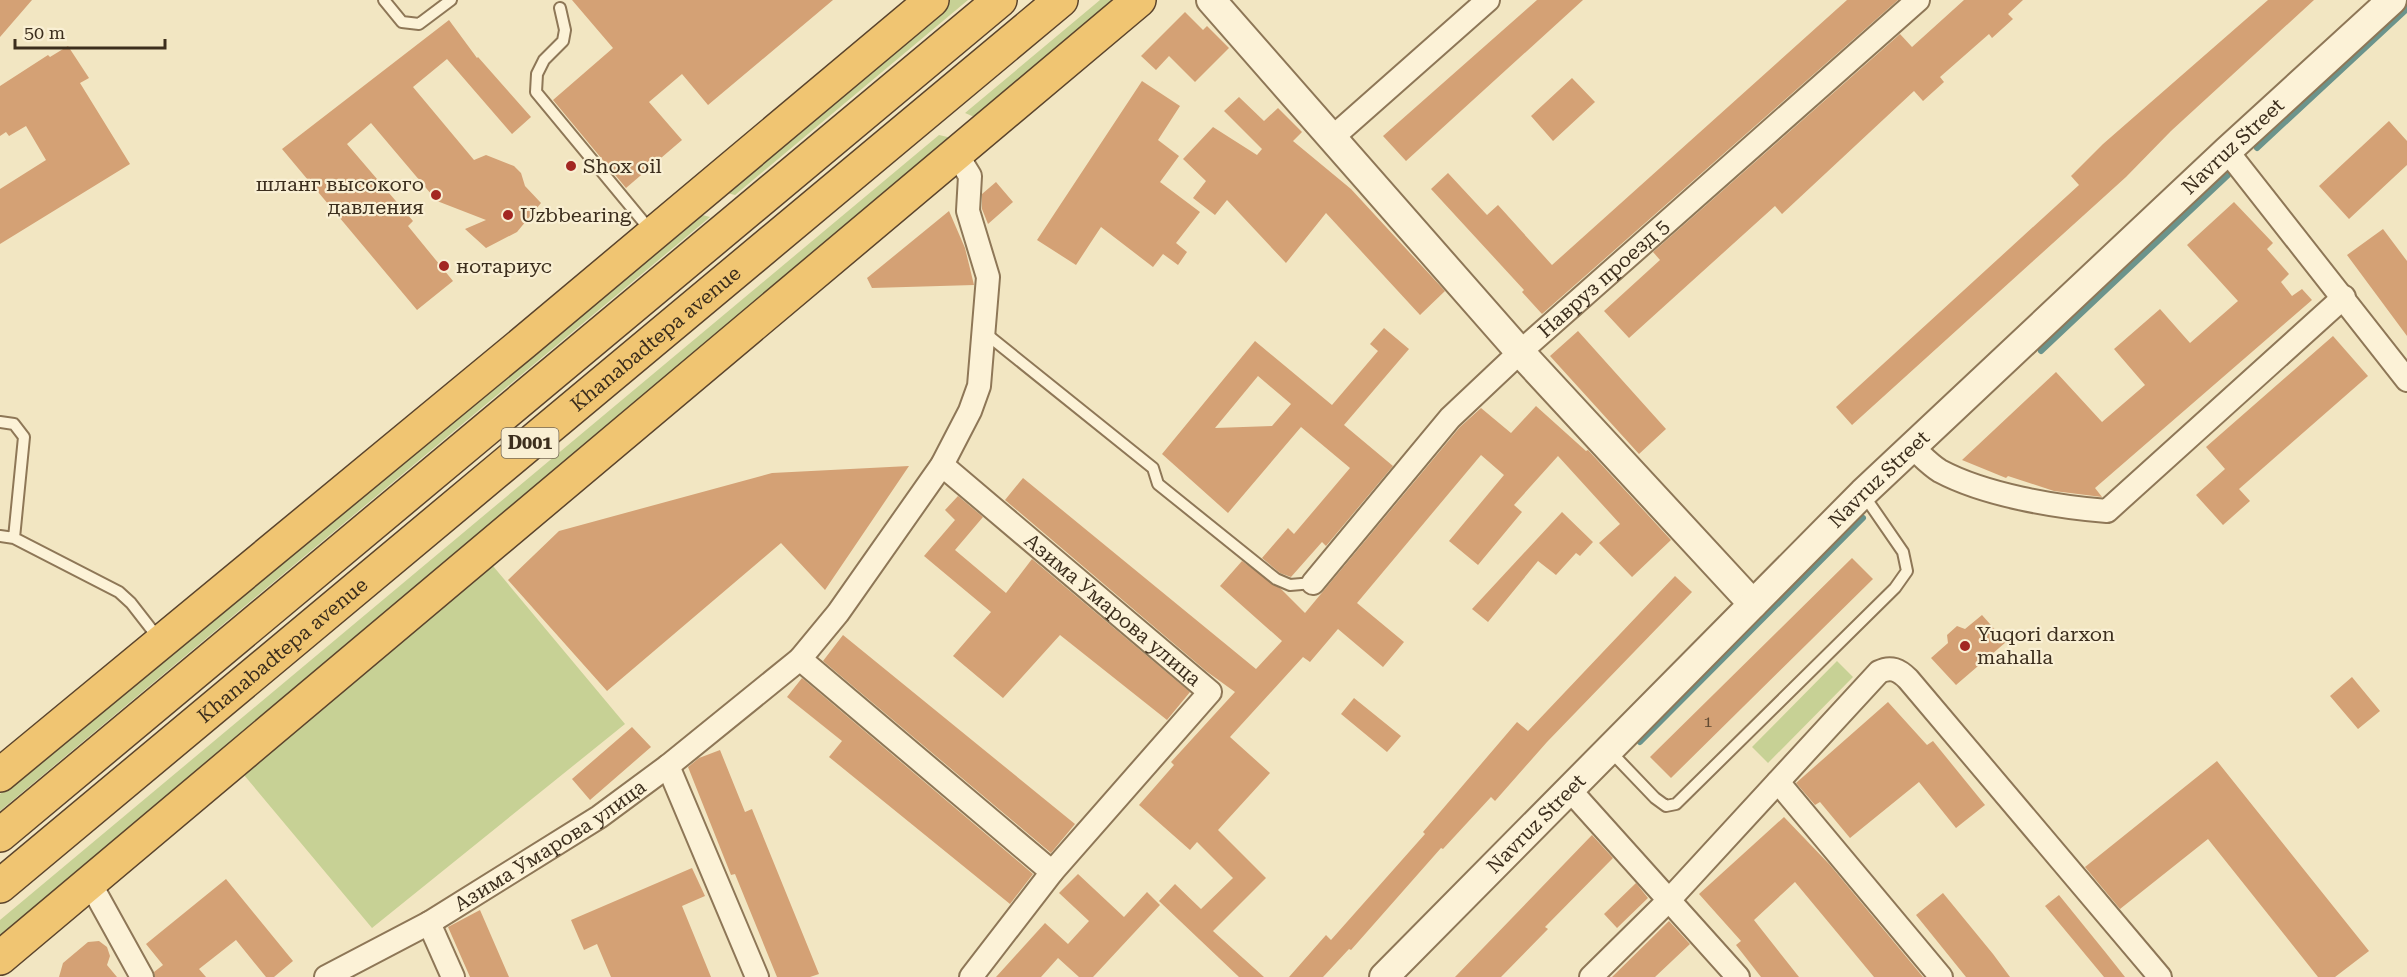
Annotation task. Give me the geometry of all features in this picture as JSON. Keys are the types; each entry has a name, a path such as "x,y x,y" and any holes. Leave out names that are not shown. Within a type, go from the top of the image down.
{"highway":[{"path":"0,776 932,0"},
{"name":"Khanabadtepa avenue","path":"0,835 1000,0"},
{"name":"Khanabadtepa avenue","path":"0,886 1061,0"},
{"path":"0,958 1139,0"},
{"path":"915,122 986,129"},
{"path":"685,207 759,201"}],"street":[{"path":"1211,0 1520,352 1753,604"},
{"path":"1333,137 1488,0"},
{"name":"Навруз проезд 5","path":"1313,583 1450,418 1520,352 1918,0"},
{"name":"Navruz Street","path":"1384,977 1863,493 2227,151 2392,0"},
{"path":"2227,151 2344,297 2407,381"},
{"name":"Азима Умарова улица","path":"326,977 429,923 599,817 668,766 800,659 838,613 942,465 970,411 979,386 988,277 968,211 970,176 956,153"},
{"path":"1912,447 1939,470 1980,486 2061,507 2107,511 2344,297"},
{"name":"Азима Умарова улица","path":"942,465 1210,692 1052,872 971,977"},
{"path":"800,659 1052,872"},
{"path":"1591,977 1670,899 1879,672 1886,669 1901,672 2160,977"},
{"name":"Азима Умарова улица","path":"668,766 757,977"},
{"path":"1778,782 1941,977"},
{"path":"1569,789 1738,977"},
{"path":"90,883 142,977"},
{"path":"429,923 453,977"}],"lane":[{"path":"385,0 402,22 419,24 451,0"},
{"path":"560,8 565,30 563,40 544,60 537,74 536,92 654,233"},
{"path":"985,333 1153,468 1158,484 1276,579 1290,585 1313,583"},
{"path":"0,422 14,424 24,437 14,538"},
{"path":"1608,749 1655,798 1666,806 1676,804 1895,588 1907,572 1903,552 1863,493"},
{"path":"0,536 14,538 119,592 131,603 160,642"}],"green space":[{"path":"948,0 968,0 735,195 719,191"},
{"path":"1100,0 1122,0 979,119 965,113"},
{"path":"939,135 956,139 0,938 0,920"},
{"path":"695,213 710,217 0,811 0,794"},
{"path":"493,566 625,724 372,928 244,775"},
{"path":"1837,661 1853,677 1768,763 1752,747"}],"building":[{"path":"0,0 32,0 0,37"},
{"path":"572,0 833,0 708,105 682,74 649,102 682,140 626,188 553,100 613,48"},
{"path":"1537,0 1583,0 1406,161 1383,136"},
{"path":"1847,0 1898,0 1542,314 1522,292 1524,290 1431,189 1448,173 1487,215 1498,205 1552,265"},
{"path":"1964,0 2023,0 2008,14 2013,19 1992,38 1989,34 1940,77 1944,82 1923,101 1914,91 1782,214 1775,206 1629,338 1604,311 1660,260 1653,252 1900,34 1912,47"},
{"path":"2268,0 2314,0 2171,131 2126,177 1852,425 1836,407 2079,185 2071,176 2103,144"},
{"path":"1185,12 1203,30 1207,26 1229,48 1195,82 1169,56 1156,70 1141,56"},
{"path":"449,20 477,58 531,117 512,134 447,59 413,87 474,160 486,155 514,166 521,173 525,186 541,203 517,232 486,248 465,229 486,220 437,201 371,123 347,144 413,221 408,226 453,281 417,310 282,149"},
{"path":"68,46 89,78 80,83 130,164 0,244 0,189 46,160 26,126 9,136 6,132 0,136 0,86 48,55 50,57"},
{"path":"1572,78 1595,102 1553,141 1531,116"},
{"path":"1142,81 1180,106 1158,140 1179,156 1160,182 1200,212 1176,243 1187,252 1178,265 1163,254 1153,267 1101,227 1076,265 1037,240"},
{"path":"1239,97 1264,121 1278,108 1302,132 1293,141 1351,189 1445,291 1420,315 1326,213 1286,263 1227,200 1215,215 1193,198 1206,181 1183,159 1213,127 1257,155 1262,149 1224,111"},
{"path":"2389,121 2407,141 2407,165 2349,219 2319,186"},
{"path":"996,182 1013,202 988,224 982,209 982,194"},
{"path":"2234,202 2273,243 2267,249 2289,274 2281,282 2292,296 2302,289 2312,300 2095,488 2102,497 2054,491 2008,476 2006,478 1962,460 2056,372 2102,422 2145,385 2114,349 2160,309 2190,343 2238,301 2187,245"},
{"path":"949,211 965,248 974,285 872,288 867,278"},
{"path":"2383,229 2407,261 2407,336 2347,255"},
{"path":"1384,328 1409,349 1344,425 1393,466 1326,546 1322,542 1291,577 1280,573 1262,558 1288,528 1294,534 1350,468 1301,427 1228,513 1162,454 1255,341 1332,405 1378,351 1370,344","holes":["1258,376 1291,404 1272,426 1215,428"]},
{"path":"1578,331 1666,429 1639,454 1550,356"},
{"path":"2333,336 2368,376 2239,489 2250,501 2223,525 2196,495 2225,469 2206,447"},
{"path":"1536,406 1586,451 1588,450 1671,540 1632,577 1599,543 1620,524 1558,456 1514,505 1522,512 1478,565 1449,541 1504,475 1481,455 1357,603 1404,642 1383,667 1338,629 1310,662 1303,657 1230,737 1270,773 1218,830 1266,878 1213,931 1264,977 1239,977 1159,901 1175,884 1201,909 1233,878 1197,842 1190,850 1139,805 1174,765 1171,762 1235,692 1206,671 1005,500 1023,478 1256,669 1282,641 1220,586 1242,561 1281,589 1305,613 1460,427 1481,408 1511,433"},
{"path":"909,466 825,590 781,543 607,691 508,580 559,531 772,473"},
{"path":"958,496 983,517 955,550 1006,593 1032,559 1190,692 1167,720 1060,635 1003,698 953,656 991,612 924,556 955,520 945,510"},
{"path":"1562,512 1593,542 1580,556 1576,553 1556,575 1538,561 1488,622 1472,609"},
{"path":"1852,558 1873,579 1671,778 1650,757"},
{"path":"1675,576 1692,592 1547,742 1495,801 1491,797 1443,849 1441,848 1351,950 1349,949 1323,977 1289,977 1326,935 1331,940 1425,834 1423,832 1517,722 1528,731"},
{"path":"1982,615 2006,642 1956,685 1931,658 1948,643 1947,635 1957,626 1965,629"},
{"path":"843,635 1075,824 1051,853 823,661"},
{"path":"2352,677 2380,711 2358,729 2330,696"},
{"path":"802,678 1033,874 1010,904 829,757 842,741 787,697"},
{"path":"1354,698 1401,736 1387,752 1341,714"},
{"path":"1888,702 1927,745 1933,741 1985,805 1956,828 1919,782 1850,838 1820,802 1815,805 1796,783"},
{"path":"632,727 651,747 590,800 572,779"},
{"path":"720,750 745,812 752,809 819,974 810,977 777,977 735,874 731,875 688,767 699,758"},
{"path":"2217,761 2369,951 2335,977 2318,977 2208,839 2120,909 2085,867"},
{"path":"1784,817 1830,865 1923,977 1874,977 1795,882 1754,920 1799,977 1761,977 1736,945 1741,941 1699,894"},
{"path":"1592,835 1613,858 1545,927 1548,929 1501,977 1455,977"},
{"path":"692,868 705,896 682,906 711,977 611,977 597,944 584,950 571,920"},
{"path":"1078,874 1124,917 1147,892 1160,905 1093,977 1079,977 1058,958 1041,977 996,977 1045,923 1068,944 1089,921 1059,893"},
{"path":"226,879 293,961 274,977 266,977 236,940 199,969 206,977 155,977 154,972 163,965 146,944"},
{"path":"1636,883 1648,898 1617,928 1604,914"},
{"path":"1943,893 2010,977 1966,977 1916,915"},
{"path":"2059,895 2125,977 2104,977 2045,906"},
{"path":"480,910 509,977 470,977 448,927"},
{"path":"1669,921 1690,944 1655,977 1612,977"},
{"path":"99,941 107,947 110,956 107,965 117,977 59,977 63,963 88,942"}],"waterway":[{"path":"2257,148 2407,9"},
{"path":"2041,351 2228,175"},
{"path":"1640,742 1863,518"}],"place":[{"name":"Shox oil","path":"571,166"},
{"name":"шланг высокого давления","path":"436,195"},
{"name":"Uzbbearing","path":"508,215"},
{"name":"нотариус","path":"444,266"},
{"name":"Yuqori darxon mahalla","path":"1965,646"}]}
